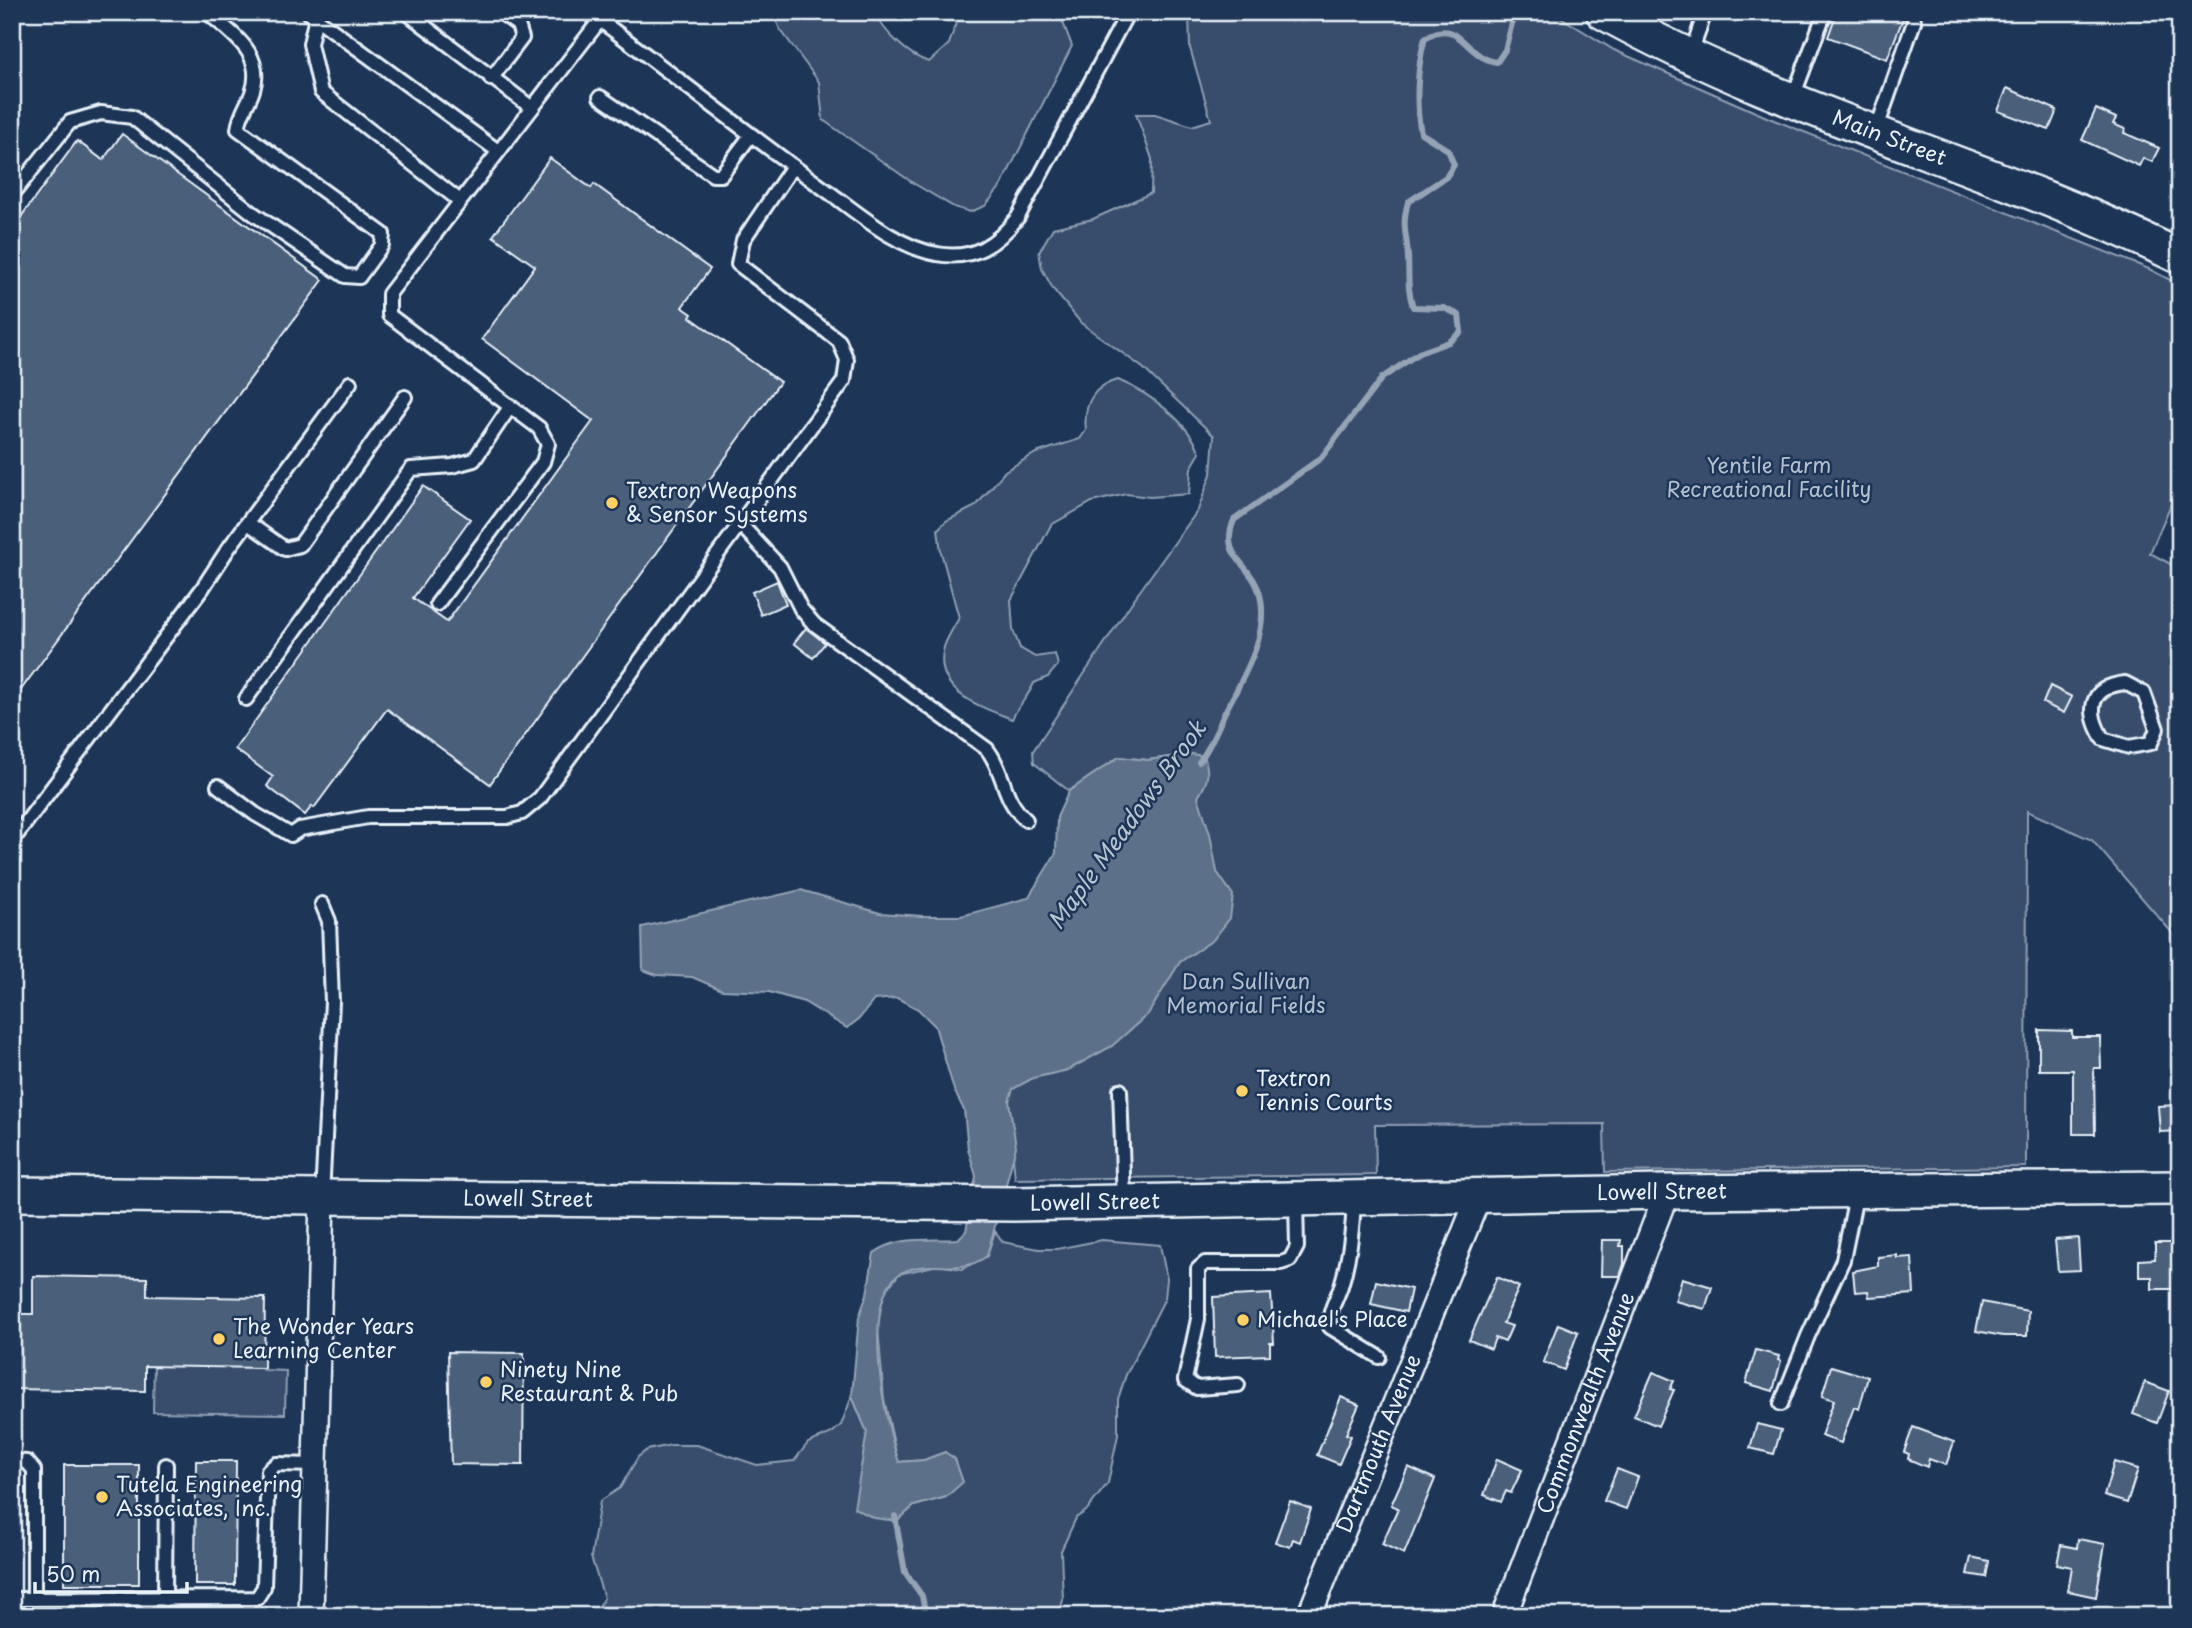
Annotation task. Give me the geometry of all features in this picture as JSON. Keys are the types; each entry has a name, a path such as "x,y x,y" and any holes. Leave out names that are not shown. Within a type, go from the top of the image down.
{"main road":[{"name":"Main Street","path":"1603,12 1689,57 2110,224 2180,257"},
{"name":"Lowell Street","path":"12,1194 1014,1204 1667,1192 2180,1188"}],"street":[{"name":"Commonwealth Avenue","path":"1504,1616 1667,1192"},
{"name":"Dartmouth Avenue","path":"1309,1616 1479,1196"},
{"path":"311,1616 322,1198"}],"lane":[{"path":"12,195 70,122 101,113 132,117 254,215 345,276 359,277 382,245 383,234 238,129 241,112 252,93 257,69 250,49 208,12"},
{"path":"406,12 532,108"},
{"path":"491,79 522,38 518,25 500,12"},
{"path":"437,604 546,458 548,444 542,432 389,315 389,294 532,108 595,16 869,221 926,252 960,255 988,247 998,241 1018,217 1129,12"},
{"path":"1689,57 1705,12"},
{"path":"1792,100 1825,12"},
{"path":"1876,132 1914,22 1913,12"},
{"path":"313,14 498,151"},
{"path":"313,14 310,44 321,92 460,201"},
{"path":"600,97 713,175 721,175 751,135"},
{"path":"218,786 255,814 291,835 300,829 368,817 499,818 522,813 540,798 841,387 848,367 846,353 839,341 738,264 743,240 793,166"},
{"path":"12,841 202,589 350,383"},
{"path":"248,523 285,549 300,545 405,397"},
{"path":"246,699 411,469 452,466 474,460 510,407"},
{"path":"740,524 780,567 802,609 814,624 987,749 999,769 1008,800 1026,820"},
{"path":"2125,683 2144,693 2157,729 2151,743 2129,747 2103,739 2093,722 2092,709 2097,695 2108,685 2125,683"},
{"path":"322,904 329,921 332,1002 322,1198"},
{"path":"1120,1090 1124,1203"},
{"path":"1781,1404 1843,1260 1857,1190"},
{"path":"1354,1198 1352,1235 1341,1286 1328,1315 1330,1327 1379,1357"},
{"path":"1238,1385 1197,1388 1185,1380 1198,1319 1198,1269 1205,1263 1281,1263 1290,1260 1297,1247 1296,1200"},
{"path":"12,1461 27,1462 34,1470 34,1599"},
{"path":"12,1599 252,1599 261,1594 268,1471 276,1464 315,1465"},
{"path":"165,1599 166,1465"}],"green space":[{"path":"772,12 875,12 898,42 929,62 949,44 960,12 1059,12 1072,46 1001,186 985,206 970,212 954,207 913,183 823,120 819,82 780,29"},
{"path":"1189,12 1552,12 1614,50 1769,118 2149,269 2180,285 2180,483 2150,553 2180,569 2180,942 2092,840 2027,811 2026,1167 1605,1172 1604,1124 1375,1125 1376,1175 1015,1179 1000,1012 1191,754 1148,760 1119,757 1069,791 1034,763 1033,751 1134,599 1198,510 1211,474 1214,436 1143,368 1081,323 1053,289 1042,269 1039,252 1053,228 1093,219 1151,193 1152,159 1136,114 1155,114 1192,126 1211,120 1190,48"},
{"path":"1118,380 1142,392 1166,409 1194,441 1200,453 1191,468 1189,494 1150,497 1126,494 1092,502 1051,525 1011,600 1013,630 1020,648 1035,657 1055,654 1058,665 1048,677 1034,683 1012,719 974,703 952,686 945,676 942,663 944,647 959,618 941,552 938,529 946,521 976,506 1005,471 1036,453 1080,439 1086,430 1088,405 1096,391"},
{"path":"995,1231 1003,1242 1039,1249 1057,1249 1102,1240 1160,1245 1167,1279 1165,1298 1126,1375 1118,1399 1118,1435 1108,1483 1086,1511 1076,1518 1061,1551 1063,1600 1059,1616 593,1616 604,1598 591,1557 600,1501 620,1488 638,1457 647,1450 671,1445 697,1445 757,1465 794,1461 808,1443 832,1433 841,1425 852,1396 867,1432 864,1461 897,1521 914,1506 946,1497 945,1452 924,1460 898,1462 884,1399 877,1316 886,1290 899,1274 938,1265 962,1269 987,1256"},
{"path":"155,1312 264,1370 286,1371 285,1414 153,1412"}],"water":[{"path":"1191,754 1204,756 1206,762 1207,777 1198,797 1210,834 1217,872 1233,895 1230,918 1213,940 1180,962 1148,1014 1112,1046 1068,1070 1033,1078 1013,1089 1009,1101 1016,1147 987,1256 965,1266 913,1268 901,1273 888,1286 881,1307 879,1363 882,1392 899,1462 924,1460 945,1452 955,1459 963,1482 946,1497 914,1506 897,1521 874,1518 854,1508 867,1432 852,1396 859,1317 867,1294 874,1253 893,1243 904,1241 958,1239 966,1231 976,1176 968,1149 964,1110 954,1090 935,1026 918,1009 897,998 874,1000 859,1019 847,1028 804,1002 769,992 722,990 692,977 657,975 643,970 642,927 801,890 880,913 922,916 961,916 1028,898 1056,853 1057,817 1069,791 1119,757 1148,760"}],"building":[{"path":"1837,12 1895,12 1904,16 1887,59 1828,37"},
{"path":"2007,88 2057,110 2049,130 1998,111"},
{"path":"2096,109 2116,118 2113,124 2125,129 2124,133 2159,148 2152,162 2143,158 2139,166 2082,140"},
{"path":"122,134 323,280 12,702 12,229 77,141 103,160"},
{"name":"Textron Weapons & Sensor Systems","path":"550,158 591,188 594,184 710,269 682,307 692,314 690,317 780,382 490,784 387,709 314,808 312,806 305,815 267,786 273,777 235,749 423,486 470,519 413,598 447,622 593,421 482,339 535,266 493,236"},
{"path":"777,581 786,604 761,615 752,592"},
{"path":"806,628 825,643 813,658 794,643"},
{"path":"2050,686 2072,697 2064,713 2043,703"},
{"path":"2039,1030 2072,1031 2072,1037 2100,1037 2101,1068 2094,1068 2095,1134 2073,1134 2073,1070 2039,1070"},
{"path":"2180,1105 2180,1131 2160,1132 2158,1106"},
{"path":"2078,1238 2080,1270 2058,1271 2055,1240"},
{"path":"1602,1240 1621,1240 1620,1246 1624,1246 1624,1264 1620,1276 1601,1276"},
{"path":"2155,1243 2180,1243 2180,1289 2152,1289 2152,1277 2139,1277 2139,1260 2155,1259"},
{"path":"1897,1255 1897,1258 1912,1257 1914,1294 1869,1297 1868,1291 1855,1292 1853,1271 1878,1266 1878,1257"},
{"path":"33,1276 147,1278 147,1296 265,1298 264,1368 145,1366 145,1391 12,1389 12,1314 33,1314"},
{"path":"1497,1277 1519,1287 1503,1323 1512,1326 1505,1342 1495,1338 1491,1349 1469,1340"},
{"path":"1682,1278 1712,1287 1705,1309 1675,1301"},
{"path":"1376,1281 1411,1289 1406,1312 1371,1304"},
{"name":"Michael's Place","path":"1271,1294 1274,1343 1270,1343 1270,1355 1215,1357 1213,1297"},
{"path":"1982,1302 2028,1311 2027,1336 2003,1336 1976,1331"},
{"path":"1558,1324 1578,1332 1564,1370 1543,1362"},
{"path":"1756,1350 1779,1356 1778,1360 1781,1361 1773,1391 1746,1383"},
{"name":"Ninety Nine Restaurant & Pub","path":"448,1352 524,1353 523,1465 451,1464"},
{"path":"1831,1366 1868,1377 1859,1409 1854,1407 1841,1443 1821,1436 1834,1400 1822,1396"},
{"path":"1653,1372 1674,1381 1670,1389 1674,1390 1658,1426 1634,1416"},
{"path":"2145,1382 2169,1391 2157,1423 2133,1414"},
{"path":"1341,1397 1359,1405 1346,1434 1351,1436 1339,1464 1317,1455"},
{"path":"1757,1424 1781,1430 1774,1454 1750,1448"},
{"path":"1913,1427 1954,1442 1946,1465 1929,1459 1927,1467 1908,1459 1909,1454 1904,1452"},
{"path":"1497,1459 1522,1470 1511,1493 1506,1491 1501,1502 1484,1495"},
{"path":"196,1461 236,1461 235,1585 195,1585"},
{"path":"2114,1462 2138,1469 2127,1503 2104,1496"},
{"path":"64,1465 139,1465 139,1584 64,1584"},
{"path":"1408,1467 1435,1479 1404,1554 1382,1544 1398,1508 1391,1505"},
{"path":"1617,1469 1638,1477 1626,1509 1604,1501"},
{"path":"1290,1501 1311,1509 1300,1542 1293,1539 1290,1547 1275,1542"},
{"path":"2078,1539 2105,1544 2096,1597 2068,1591 2072,1567 2057,1564 2061,1545 2077,1548"},
{"path":"1971,1557 1989,1561 1986,1577 1967,1574"}],"waterway":[{"name":"Maple Meadows Brook","path":"1199,762 1246,671 1262,623 1259,591 1249,572 1237,558 1230,542 1234,520 1321,458 1382,378 1419,353 1449,342 1461,332 1459,315 1444,308 1413,307 1410,294 1405,224 1408,202 1446,177 1454,165 1448,150 1421,133 1418,98 1420,61 1425,38 1446,31 1454,34 1476,53 1497,62 1505,50 1515,12"},
{"name":"Maple Meadows Brook","path":"895,1516 905,1572 922,1596 926,1616"}],"place":[{"name":"Textron Weapons & Sensor Systems","path":"612,503"},
{"name":"Textron Tennis Courts","path":"1242,1091"},
{"name":"Michael's Place","path":"1243,1320"},
{"name":"The Wonder Years Learning Center","path":"219,1339"},
{"name":"Ninety Nine Restaurant & Pub","path":"486,1382"},
{"name":"Tutela Engineering Associates, Inc.","path":"102,1497"}],"park label":[{"name":"Yentile Farm Recreational Facility","path":"1769,478"},
{"name":"Dan Sullivan Memorial Fields","path":"1246,994"}]}
